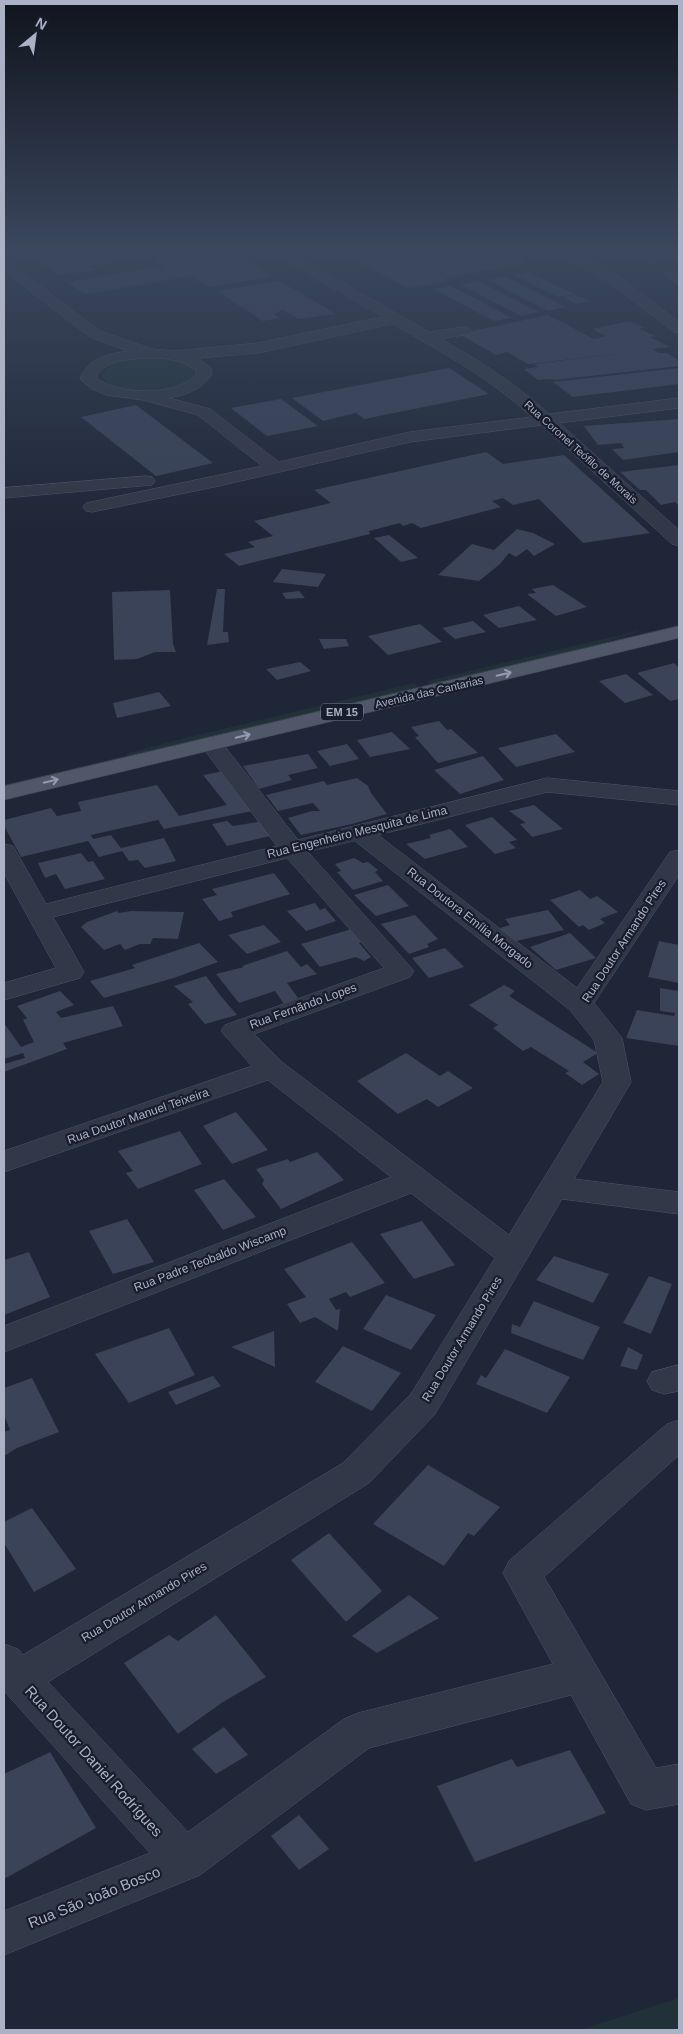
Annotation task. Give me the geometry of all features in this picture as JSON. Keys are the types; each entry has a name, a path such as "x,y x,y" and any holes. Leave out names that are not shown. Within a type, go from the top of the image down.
{"main road":[{"name":"Avenida das Cantarias","path":"4,774 679,614"},
{"name":"Avenida das Cantarias","path":"4,793 677,632"}],"street":[{"path":"95,343 96,365"},
{"path":"120,343 151,354"},
{"path":"276,468 204,412 141,395 105,391 93,385 88,379 89,372 96,365 121,356 172,355 258,348 282,343"},
{"name":"Rua Coronel Teófilo de Morais","path":"436,343 480,368 518,395 679,540"},
{"path":"141,395 175,392 258,348"},
{"path":"172,355 196,363 203,368 204,412"},
{"path":"92,507 219,481 410,437 679,403"},
{"path":"4,493 199,476 219,481"},
{"name":"Rua Fernãndo Lopes","path":"211,744 292,849 401,971 235,1031 272,1069 513,1255"},
{"name":"Rua Engenheiro Mesquita de Lima","path":"38,913 547,785 679,798"},
{"name":"Rua Doutora Emília Morgado","path":"359,832 580,1004"},
{"name":"Rua Doutor Armando Pires","path":"11,1670 356,1473 423,1404 617,1082 608,1038 580,1004 679,856"},
{"path":"4,992 71,972 6,860"},
{"name":"Rua Doutor Manuel Teixeira","path":"4,1162 272,1069"},
{"name":"Rua Padre Teobaldo Wiscamp","path":"4,1339 416,1179"},
{"path":"554,1187 679,1204"},
{"path":"679,1434 522,1573 646,1790 679,1784"},
{"name":"Rua Doutor Daniel Rodrígues","path":"11,1670 185,1860"},
{"name":"Rua São João Bosco","path":"4,1933 185,1860 358,1732 580,1675"}],"shaded area":[{"path":"148,358 166,359 183,363 193,369 194,375 175,386 147,391 132,391 119,388 109,383 102,376 105,370 116,363"},
{"path":"639,632 596,645 431,685 427,681"},
{"path":"414,683 418,687 128,756 126,754 169,742"},
{"path":"679,1998 679,2030 580,2030"}],"building":[{"path":"475,343 662,343 670,347 653,349 659,353 667,353 679,361 679,366 554,380 538,380 524,369 538,367 534,364 624,353 528,364 507,352 496,355"},
{"path":"449,368 489,394 364,419 356,413 323,421 292,398"},
{"path":"679,368 679,384 573,397 553,382"},
{"path":"281,399 318,426 267,436 231,408"},
{"path":"136,405 213,463 156,476 81,417"},
{"path":"679,419 679,452 623,460 612,449 624,448 621,443 598,445 584,426"},
{"path":"486,452 503,464 564,455 650,533 583,543 539,499 513,505 503,498 492,501 501,507 421,528 412,523 403,526 400,523 369,531 370,534 239,566 224,554 255,547 248,542 273,536 254,521 331,503 314,490"},
{"path":"679,465 679,506 675,502 661,505 646,490 640,490 620,472"},
{"path":"517,529 533,533 555,544 534,556 527,549 516,557 509,553 500,564 479,581 438,575 472,544 494,550"},
{"path":"389,535 418,558 401,562 374,538"},
{"path":"282,569 326,574 318,587 273,582"},
{"path":"553,585 587,607 556,616 527,594 536,593 532,589"},
{"path":"217,589 225,589 223,632 228,632 229,642 207,645"},
{"path":"170,590 173,644 176,652 155,652 137,659 114,660 112,592"},
{"path":"299,591 305,598 286,599 282,593"},
{"path":"519,606 537,620 499,628 483,615"},
{"path":"473,621 486,632 455,639 442,628"},
{"path":"420,624 442,642 388,655 368,636"},
{"path":"319,639 346,639 349,646 324,649"},
{"path":"300,662 311,671 277,680 266,669"},
{"path":"674,663 679,668 679,699 670,701 637,673"},
{"path":"626,674 653,695 625,703 599,681"},
{"path":"159,692 171,706 117,718 113,703"},
{"path":"439,721 447,730 451,729 478,753 438,763 415,737 419,736 411,727"},
{"path":"392,732 410,749 370,757 357,740"},
{"path":"556,734 575,752 516,767 498,748"},
{"path":"347,744 359,759 330,766 317,751"},
{"path":"308,754 318,768 288,775 292,780 259,789 243,766"},
{"path":"483,756 504,780 460,794 434,770"},
{"path":"224,771 257,810 164,829 158,820 91,835 93,839 111,835 121,848 164,838 176,861 145,868 138,860 129,861 122,851 99,857 88,841 21,857 4,826 4,820 51,808 57,816 81,811 78,802 157,785 179,816 227,805 203,775"},
{"path":"357,778 368,786 387,814 301,835 288,818 312,811 320,811 313,803 278,811 266,795 324,781 327,785"},
{"path":"534,805 563,829 532,837 520,824 526,823 509,811"},
{"path":"492,817 517,840 509,842 516,848 495,854 465,825"},
{"path":"227,821 233,826 264,821 275,835 227,846 212,824"},
{"path":"450,829 468,847 425,859 406,844 431,838 429,835"},
{"path":"81,853 88,862 93,861 105,879 65,889 56,874 45,878 38,863"},
{"path":"354,858 363,863 368,862 378,870 375,872 383,881 353,890 337,872 341,871 335,864"},
{"path":"274,873 290,894 231,912 233,917 219,921 202,899 217,895 212,889"},
{"path":"388,885 409,906 376,916 354,895"},
{"path":"580,890 590,899 597,896 618,912 600,919 605,923 589,930 583,925 579,927 550,900"},
{"path":"315,903 320,910 325,908 336,921 306,931 287,911"},
{"path":"548,910 564,930 512,942 500,928 510,925 505,919"},
{"path":"117,911 119,913 131,911 184,912 178,939 153,938 150,944 140,944 125,950 120,944 104,950 81,927 87,922"},
{"path":"415,915 438,939 427,944 429,947 409,954 381,924"},
{"path":"264,925 281,942 247,954 228,935"},
{"path":"355,928 367,939 359,943 371,957 364,961 356,957 320,967 301,944"},
{"path":"570,933 596,958 556,970 530,947"},
{"path":"659,941 679,945 679,983 648,977"},
{"path":"199,943 218,962 174,978 104,998 90,981 135,968 132,965"},
{"path":"445,948 464,967 429,978 412,958"},
{"path":"287,951 301,967 307,964 317,974 287,983 298,998 284,1004 275,991 239,1003 216,974 244,967 242,966"},
{"path":"206,976 237,1015 205,1024 188,1004 193,1002 174,986"},
{"path":"504,985 515,991 509,996 598,1053 583,1062 599,1074 582,1085 565,1073 569,1071 531,1047 523,1051 493,1028 498,1025 469,1005"},
{"path":"660,988 679,991 679,1046 626,1038 637,1010 674,1016 675,1013 660,1011"},
{"path":"60,991 74,1005 56,1012 61,1018 113,1006 123,1026 63,1043 67,1049 4,1072 4,1064 25,1058 23,1053 4,1059 4,1023 21,1047 34,1042 23,1020 27,1018 17,1006"},
{"path":"406,1053 440,1076 448,1071 473,1088 438,1107 427,1099 398,1114 357,1081"},
{"path":"236,1112 268,1150 232,1164 203,1126"},
{"path":"180,1131 202,1164 138,1189 126,1173 133,1171 118,1151"},
{"path":"317,1152 344,1180 281,1209 262,1184 264,1180 256,1169 288,1159 290,1162"},
{"path":"224,1179 256,1217 223,1230 194,1190"},
{"path":"127,1219 154,1262 113,1274 89,1231"},
{"path":"422,1221 455,1265 414,1279 380,1234"},
{"path":"352,1242 385,1283 350,1297 346,1292 329,1299 336,1310 340,1309 338,1331 315,1317 300,1323 287,1304 306,1297 284,1269"},
{"path":"29,1252 50,1297 4,1315 4,1260"},
{"path":"554,1256 609,1274 593,1303 536,1280"},
{"path":"649,1276 672,1284 651,1334 623,1323"},
{"path":"386,1295 436,1315 411,1350 363,1329"},
{"path":"534,1301 600,1327 583,1360 511,1333 512,1324 520,1327"},
{"path":"169,1328 195,1375 129,1403 95,1354"},
{"path":"274,1331 275,1367 231,1347"},
{"path":"343,1346 401,1373 372,1411 315,1382"},
{"path":"628,1347 643,1355 637,1370 620,1366"},
{"path":"505,1349 570,1377 547,1413 476,1384 481,1375 486,1378"},
{"path":"213,1376 221,1386 176,1405 168,1392"},
{"path":"32,1378 59,1432 17,1448 4,1456 4,1432 10,1430 4,1415 4,1388"},
{"path":"428,1465 500,1507 474,1536 468,1533 444,1566 373,1524"},
{"path":"32,1508 76,1569 34,1592 4,1543 4,1522"},
{"path":"329,1533 382,1591 346,1622 291,1560"},
{"path":"409,1595 439,1618 377,1653 352,1636"},
{"path":"216,1615 266,1677 223,1702 178,1734 124,1663 169,1635 178,1641"},
{"path":"224,1727 248,1755 216,1774 192,1749"},
{"path":"570,1750 606,1813 475,1862 437,1786 512,1759 517,1767"},
{"path":"50,1752 96,1828 4,1879 4,1774"},
{"path":"299,1815 329,1849 299,1870 271,1836"}]}
